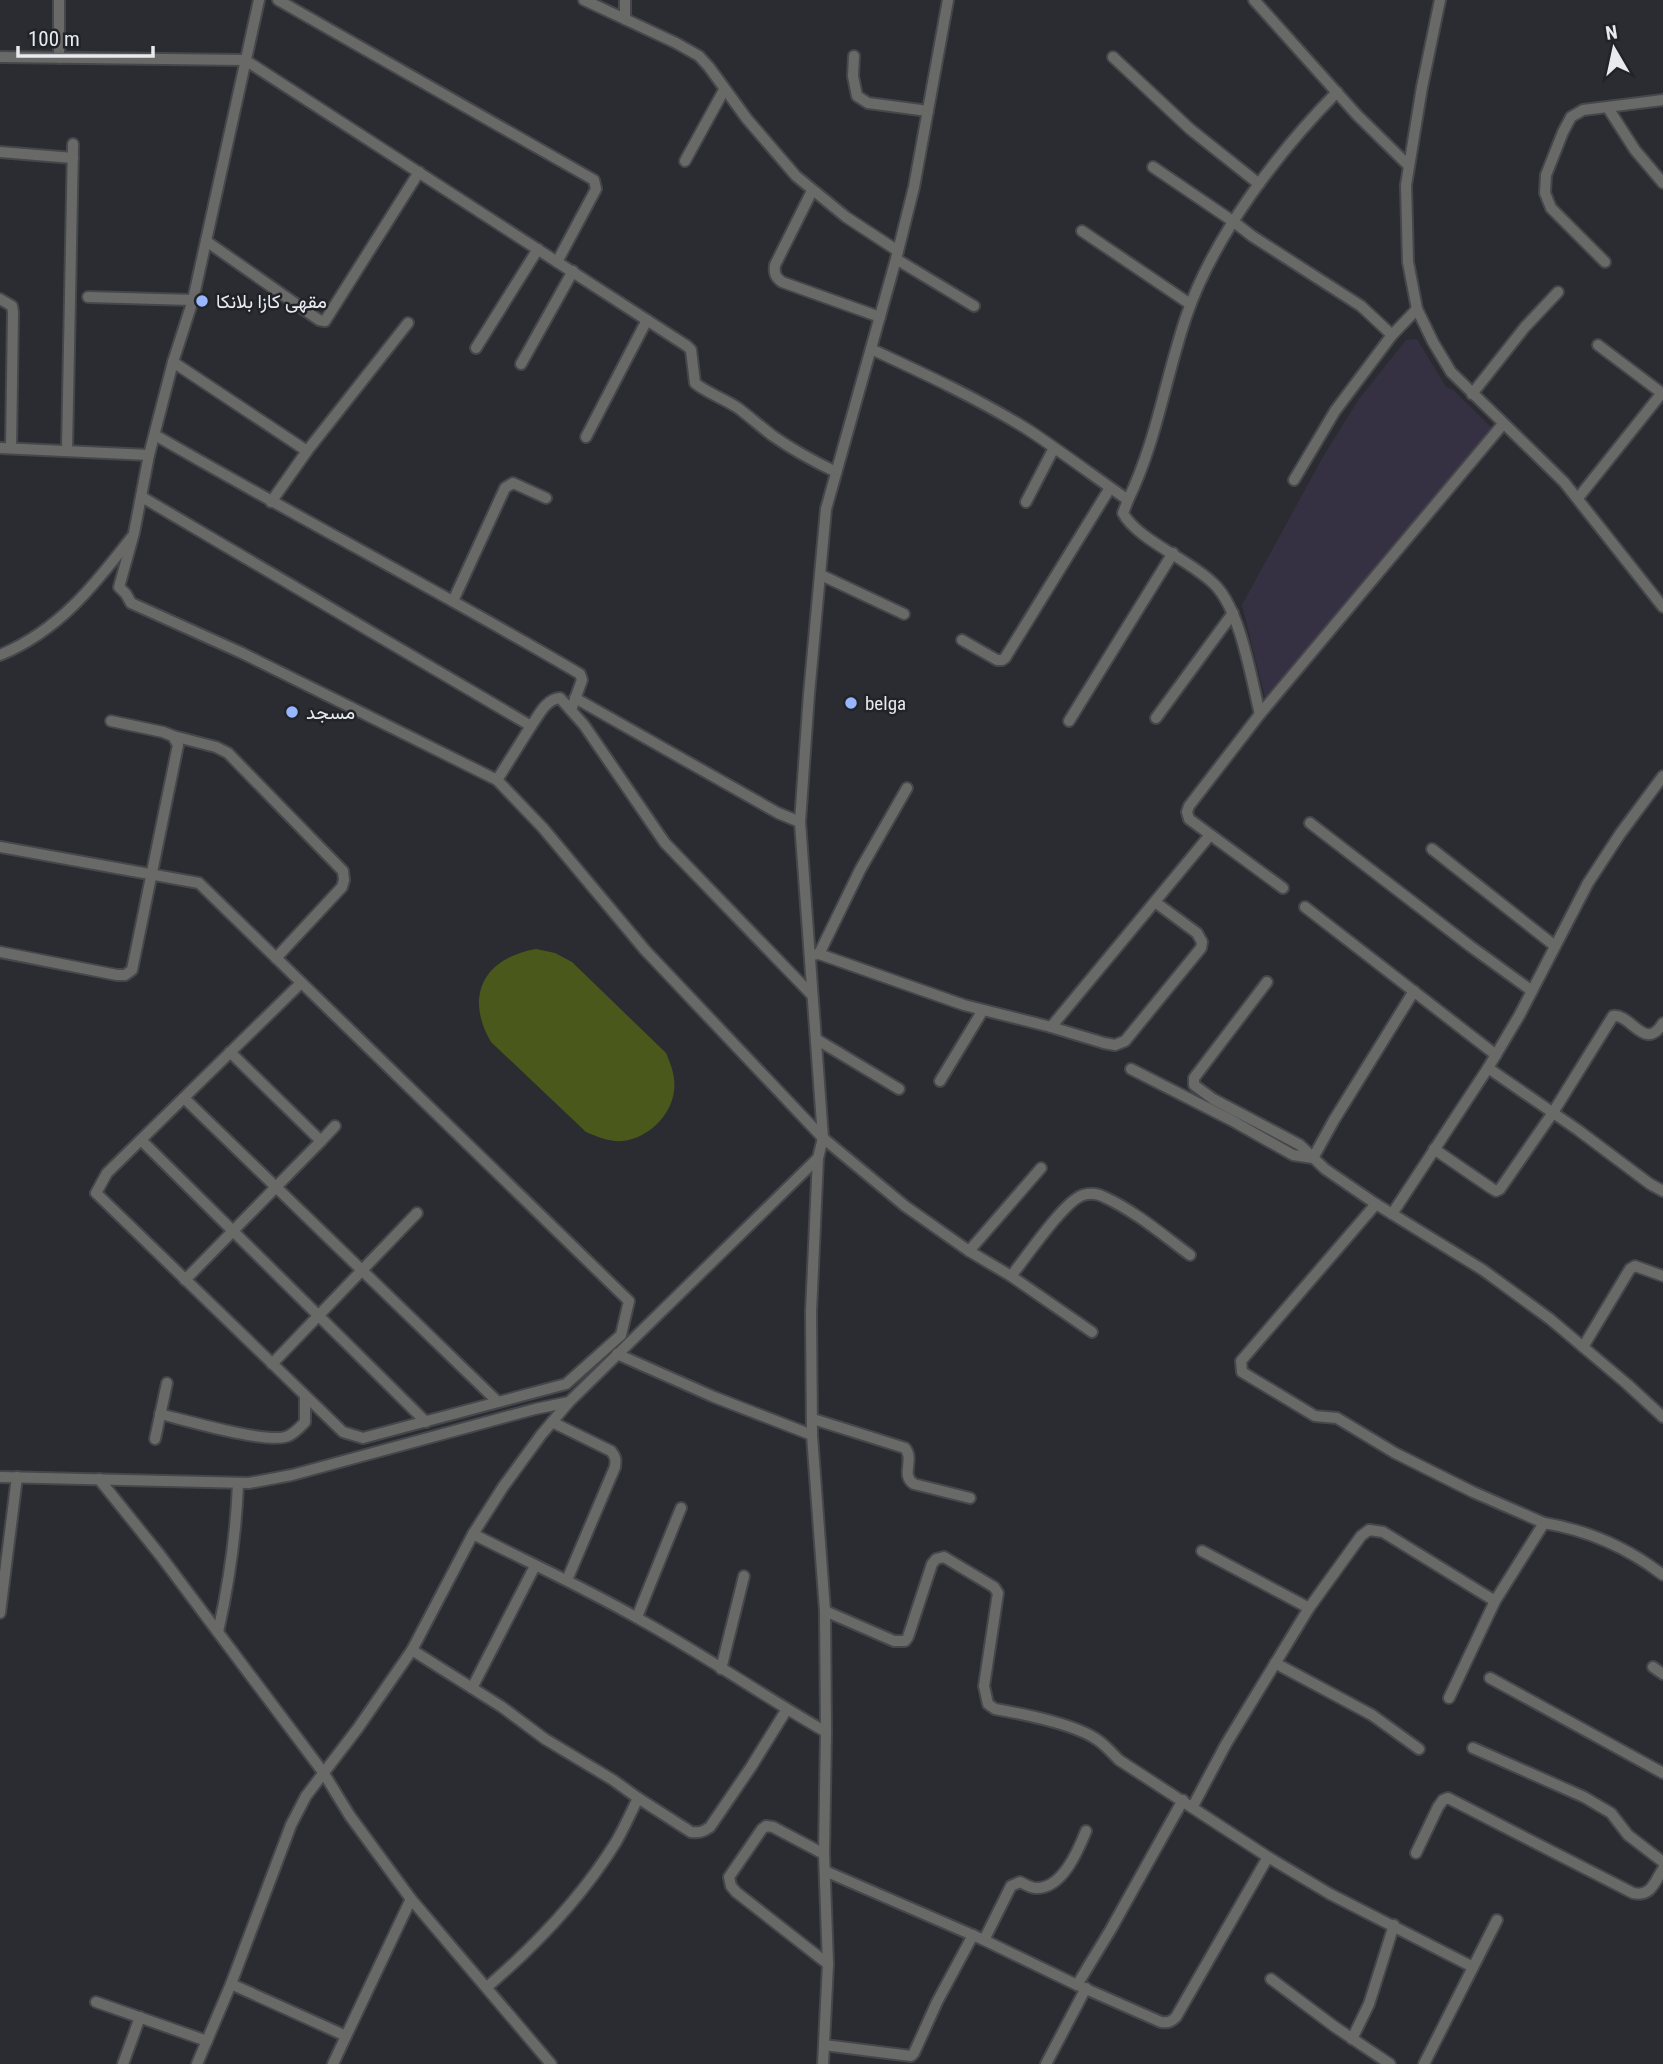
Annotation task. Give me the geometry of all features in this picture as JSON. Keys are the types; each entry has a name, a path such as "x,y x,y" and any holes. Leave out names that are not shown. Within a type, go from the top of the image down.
{"street":[{"path":"59,0 59,58"},
{"path":"258,0 193,300 173,362 149,455 134,533 119,587 131,603 242,653 497,780 543,828 645,950 823,1138 905,1206 1092,1332"},
{"path":"278,0 594,180 596,189 557,262"},
{"path":"584,0 676,43 699,57 781,159 812,191 897,255 974,306"},
{"path":"625,0 625,19"},
{"path":"823,2064 828,1964 824,1854 825,1611 812,1435 811,1312 818,1157 823,1138 812,995 815,955 800,822 827,509 914,187 948,0"},
{"path":"1254,0 1357,115 1408,165"},
{"path":"1440,0 1406,185 1410,281 1417,309 1451,372 1540,457 1578,498 1663,607"},
{"path":"854,56 853,76 858,96 868,103 928,111"},
{"path":"0,57 245,60 691,350 695,383 738,408 806,458 835,472"},
{"path":"1113,57 1190,129 1259,184"},
{"path":"685,161 724,90"},
{"path":"1260,714 1233,613 1218,587 1202,573 1133,527 1123,513 1147,456 1163,403 1171,362 1190,304 1217,247 1290,142 1337,92"},
{"path":"1605,262 1551,208 1545,192 1546,175 1571,117 1583,110 1663,100"},
{"path":"1608,108 1635,150 1663,183"},
{"path":"67,450 73,144"},
{"path":"0,152 73,158"},
{"path":"1153,167 1252,236 1361,306 1392,335"},
{"path":"206,241 319,320 326,321 419,172"},
{"path":"812,191 775,265 777,278 880,317"},
{"path":"1082,231 1190,304"},
{"path":"476,348 538,249"},
{"path":"521,364 573,271"},
{"path":"1472,394 1525,327 1558,292"},
{"path":"88,297 193,300"},
{"path":"0,299 12,306 13,312 6,448 149,455"},
{"path":"1294,480 1335,411 1392,335 1417,309"},
{"path":"586,437 646,320"},
{"path":"271,502 307,451 408,323"},
{"path":"1578,498 1662,394 1598,345"},
{"path":"871,349 957,389 1021,426 1128,500"},
{"path":"173,362 307,451"},
{"path":"1283,888 1189,819 1189,806 1260,714 1503,424"},
{"path":"155,435 580,674 582,680 571,710"},
{"path":"1026,502 1054,448"},
{"path":"453,601 505,488 513,483 546,498"},
{"path":"961,640 997,660 1005,658 1110,488"},
{"path":"142,497 531,726"},
{"path":"0,655 29,640 81,599 95,585 134,533"},
{"path":"1069,721 1173,553"},
{"path":"821,575 904,614"},
{"path":"1156,718 1233,613"},
{"path":"497,780 531,726 552,699 560,698 665,843 812,995"},
{"path":"575,698 778,813 800,822"},
{"path":"111,721 216,747 228,753 343,871 342,887 276,958"},
{"path":"0,952 125,975 132,970 177,754 178,745 173,736"},
{"path":"1392,1214 1496,1055 1588,883 1663,776"},
{"path":"815,955 907,788"},
{"path":"1310,822 1469,946 1532,991"},
{"path":"1051,1027 1210,835"},
{"path":"0,847 199,883 301,982 629,1301 621,1335 566,1384 363,1438 342,1432 96,1193 107,1173 301,982"},
{"path":"1432,849 1556,946"},
{"path":"815,955 964,1005 1115,1045 1125,1041 1201,948 1202,942 1197,933 1155,902"},
{"path":"1305,907 1496,1055"},
{"path":"1267,982 1194,1078 1194,1085 1213,1099 1300,1145 1325,1169 1376,1204 1483,1270 1550,1319 1663,1417"},
{"path":"1313,1158 1414,991"},
{"path":"940,1081 983,1010"},
{"path":"1434,1149 1496,1191 1503,1186 1552,1114 1612,1016 1617,1014 1641,1033 1647,1034 1656,1032 1663,1023"},
{"path":"816,1039 899,1089"},
{"path":"230,1052 321,1140"},
{"path":"1488,1068 1663,1191"},
{"path":"1131,1069 1293,1155 1313,1158"},
{"path":"184,1098 498,1402"},
{"path":"185,1280 335,1126"},
{"path":"141,1140 426,1422"},
{"path":"197,2064 291,1825 306,1796 358,1728 412,1650 473,1534 503,1487 569,1402 818,1157"},
{"path":"969,1251 1041,1168"},
{"path":"1011,1276 1067,1206 1079,1196 1093,1193 1130,1212 1190,1255"},
{"path":"1376,1204 1241,1361 1242,1372 1315,1416 1337,1418 1395,1453 1473,1492 1544,1523 1562,1526 1623,1548 1663,1575"},
{"path":"272,1364 417,1213"},
{"path":"1583,1347 1630,1269 1635,1266 1663,1276"},
{"path":"617,1354 714,1397 812,1435"},
{"path":"155,1439 167,1383"},
{"path":"305,1396 305,1422"},
{"path":"0,1476 238,1484 292,1475 569,1402"},
{"path":"160,1414 250,1435 276,1438 288,1436 305,1422 332,1422"},
{"path":"813,1419 905,1448 909,1452 910,1461 907,1475 914,1484 970,1498"},
{"path":"552,1422 611,1451 616,1461 567,1580"},
{"path":"0,1613 17,1477"},
{"path":"99,1479 323,1772 350,1816 411,1899 551,2064"},
{"path":"218,1632 229,1582 238,1484"},
{"path":"637,1617 681,1508"},
{"path":"1449,1698 1495,1601 1544,1523"},
{"path":"1046,2064 1111,1929 1309,1608 1361,1536 1369,1530 1383,1532 1495,1601"},
{"path":"473,1534 637,1617 826,1732"},
{"path":"1202,1551 1309,1608"},
{"path":"825,1611 894,1641 905,1641 932,1564 936,1559 944,1557 994,1587 998,1593 984,1686 988,1704 995,1709 1085,1733 1099,1741 1119,1760 1329,1894 1473,1967"},
{"path":"472,1688 535,1566"},
{"path":"721,1669 744,1576"},
{"path":"412,1650 691,1832 699,1833 710,1827 787,1709"},
{"path":"1275,1663 1372,1715 1419,1749"},
{"path":"1490,1678 1663,1773"},
{"path":"1474,1748 1584,1797 1611,1813 1628,1835 1663,1862"},
{"path":"487,1987 555,1923 616,1842 638,1798"},
{"path":"1416,1853 1438,1807 1448,1798 1633,1893 1646,1894 1663,1869"},
{"path":"824,1854 774,1827 766,1826 729,1877 729,1881 736,1892 828,1964"},
{"path":"824,2045 911,2056 937,2002 1011,1886 1020,1882 1034,1888 1049,1885 1066,1871 1086,1831"},
{"path":"825,1871 1161,2022 1171,2022 1268,1857"},
{"path":"333,2064 411,1899"},
{"path":"1424,2064 1497,1920"},
{"path":"1352,2039 1369,2004 1394,1925"},
{"path":"1271,1979 1390,2064"},
{"path":"230,1984 346,2036"},
{"path":"96,2002 207,2041"},
{"path":"123,2064 140,2017"}],"shaded area":[{"path":"1417,339 1446,387 1453,390 1492,428 1490,433 1269,697 1265,697 1242,605 1324,455 1359,399 1406,340"}],"green space":[{"path":"536,949 555,953 572,962 666,1053 674,1081 672,1100 657,1124 641,1135 618,1141 586,1132 491,1042 479,1009 484,982 492,970 503,961"}],"place":[{"name":"مقهى كازا بلانكا","path":"202,301"},
{"name":"belga","path":"851,703"},
{"name":"مسجد","path":"292,712"}]}
